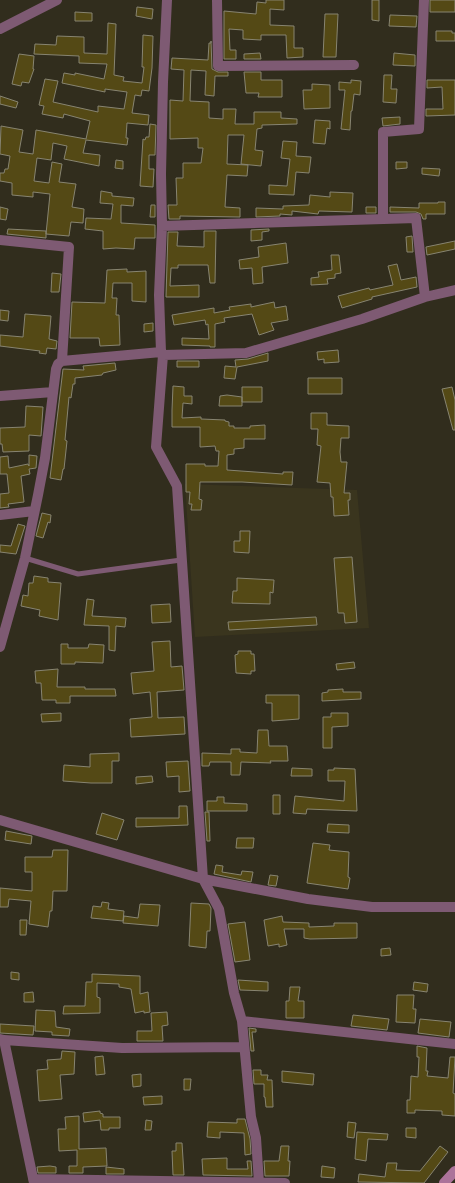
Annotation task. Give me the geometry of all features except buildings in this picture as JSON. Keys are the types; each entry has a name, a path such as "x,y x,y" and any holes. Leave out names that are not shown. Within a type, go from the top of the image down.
{"street":[{"path":"41,0 56,1"},
{"path":"167,0 161,159 162,226 160,295 162,354 156,447 177,486 203,879 219,909 234,993 242,1021 251,1117 256,1138 259,1182"},
{"path":"218,0 218,66 354,65"},
{"path":"384,219 383,132 419,129 424,0"},
{"path":"0,29 56,1"},
{"path":"162,226 416,218 425,297"},
{"path":"0,240 69,247 62,361"},
{"path":"0,647 25,558 45,458 56,369 58,364 62,361 162,354 246,353 362,319 425,297 455,290"},
{"path":"0,396 53,392"},
{"path":"0,515 34,511"},
{"path":"0,820 203,879 308,899 372,907 455,907"},
{"path":"242,1021 455,1044"},
{"path":"244,1047 122,1048 2,1039 34,1181 285,1183"},
{"path":"444,1183 455,1171"}],"lane":[{"path":"25,558 78,574 181,560"}],"shaded area":[{"path":"185,484 357,490 369,628 195,637"}]}
